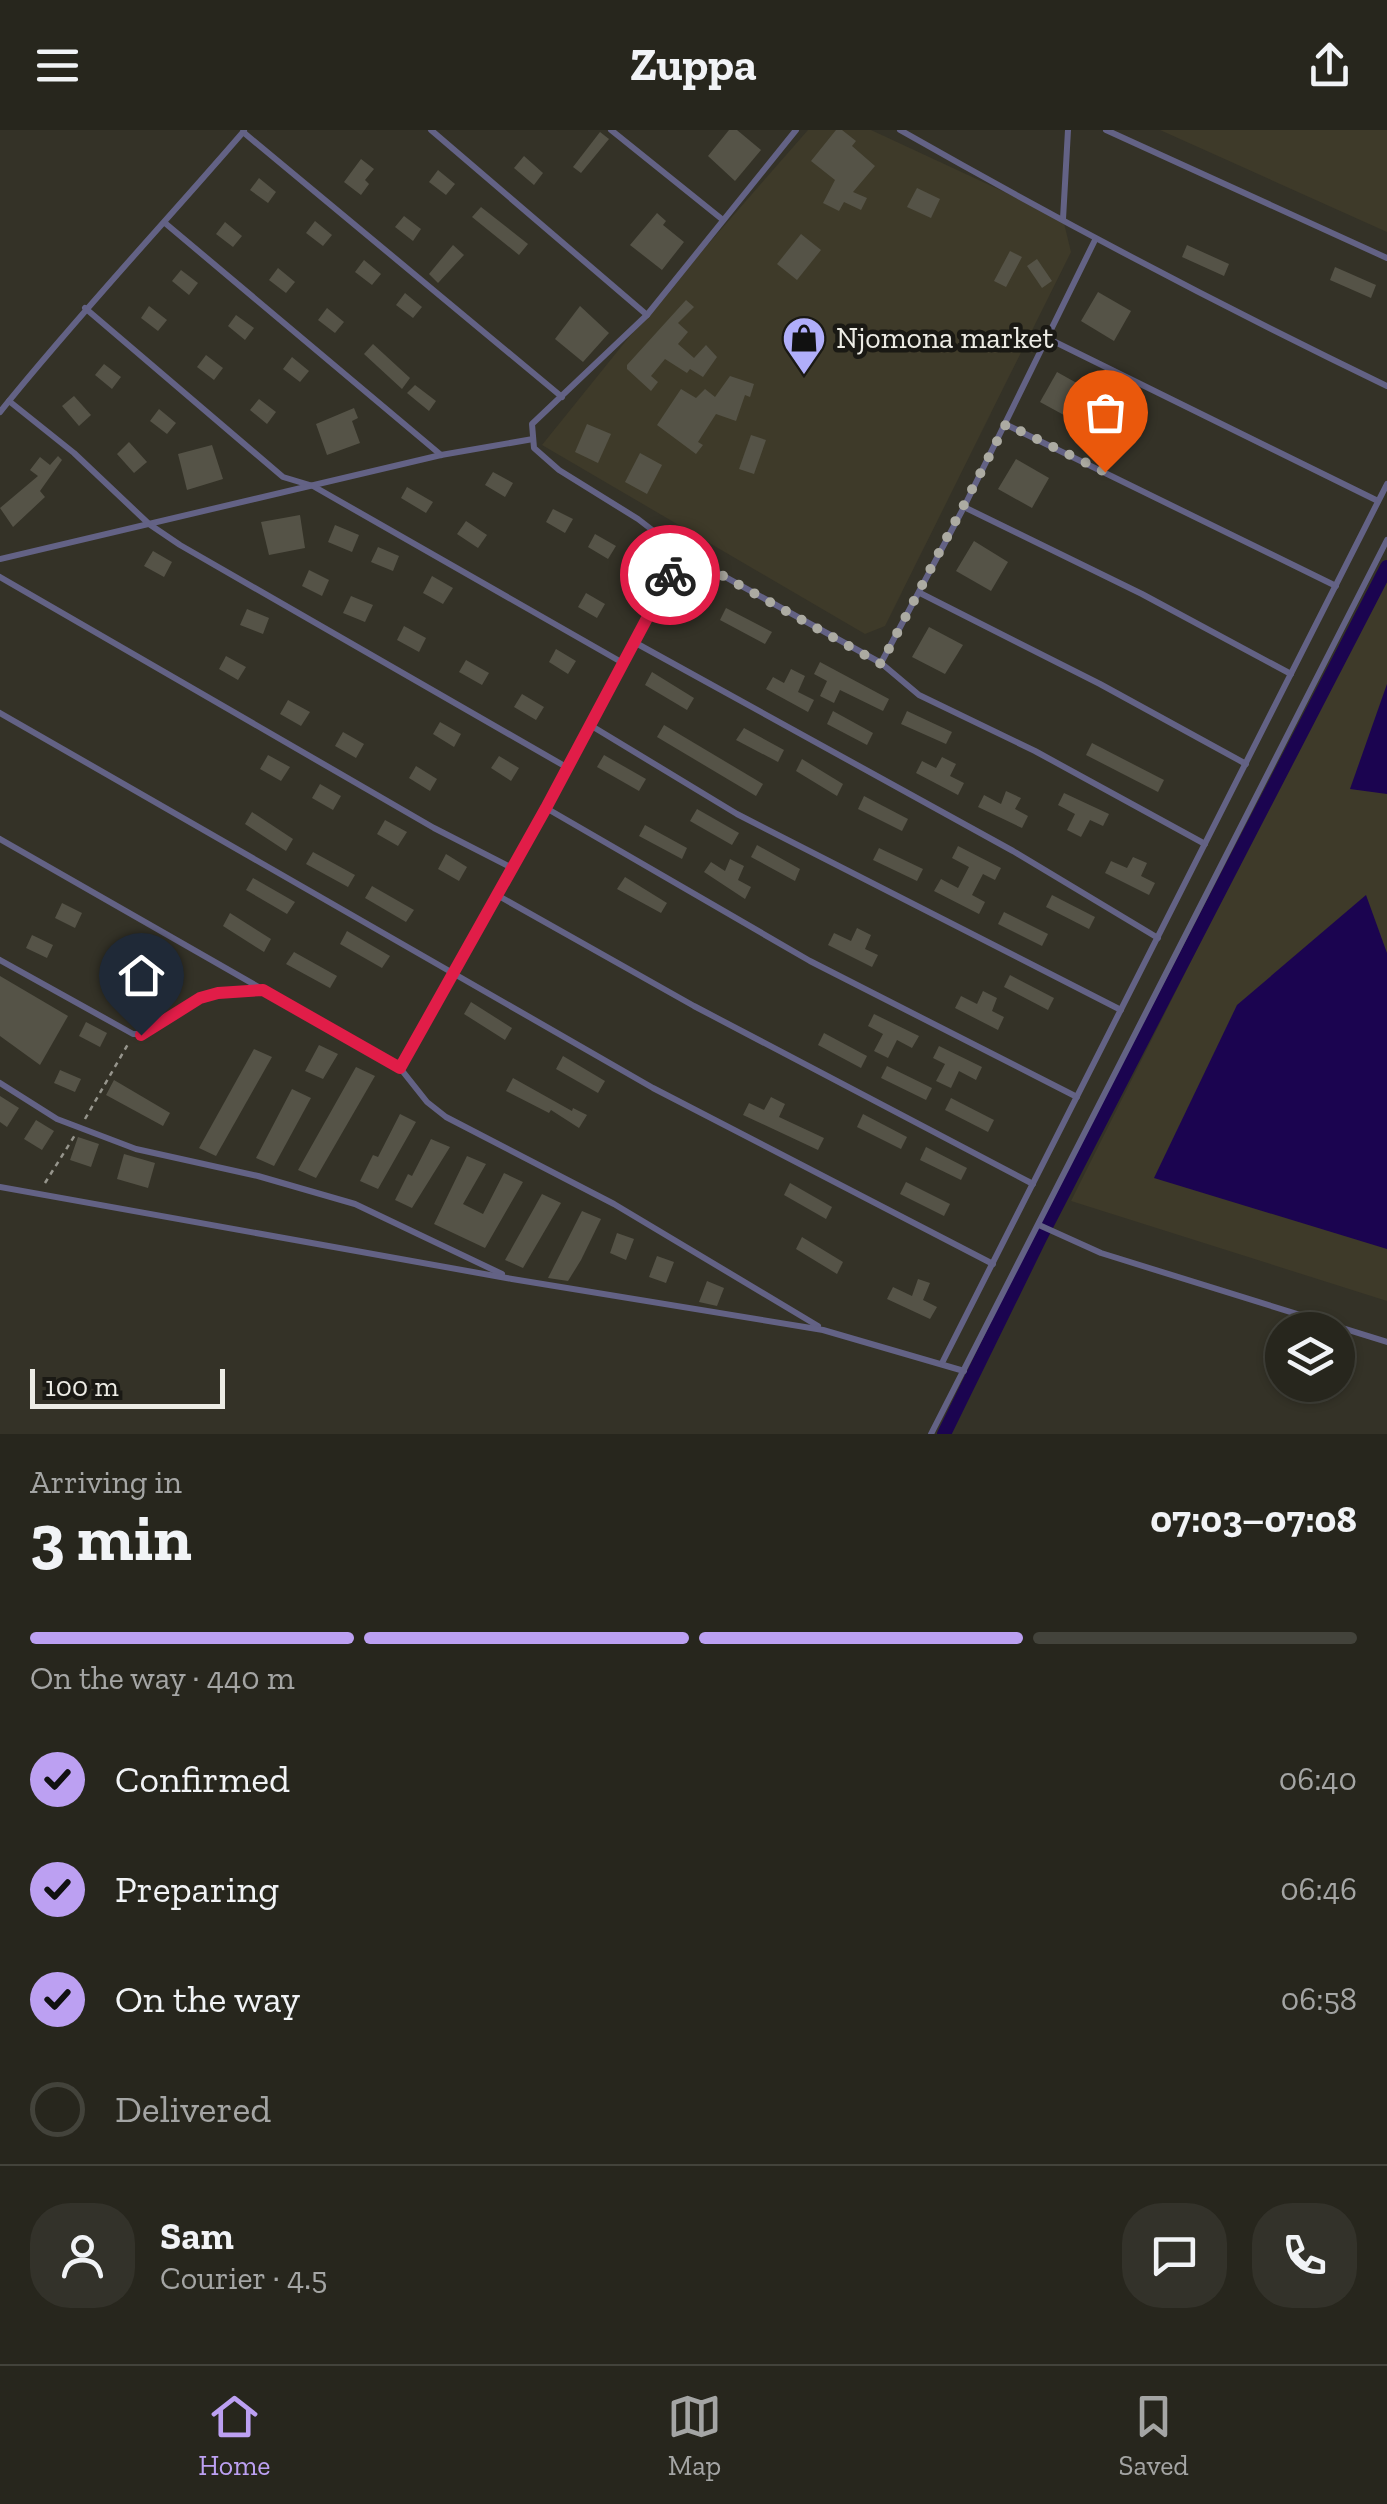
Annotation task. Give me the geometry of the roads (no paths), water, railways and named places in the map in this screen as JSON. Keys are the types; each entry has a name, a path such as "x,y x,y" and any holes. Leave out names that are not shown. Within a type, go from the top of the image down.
{"lane":[{"path":"431,130 647,315"},
{"path":"611,130 723,220"},
{"path":"796,130 647,315 532,424 534,448 558,470 638,519 682,553 881,664 918,695 1036,751 1205,844"},
{"path":"900,130 1095,240 1387,386"},
{"path":"1063,220 1068,130"},
{"path":"1106,130 1387,258"},
{"path":"0,412 85,308 244,131 562,397"},
{"path":"165,222 441,455"},
{"path":"881,664 1049,339 1095,240"},
{"path":"85,308 283,477 313,486 623,663"},
{"path":"1049,339 1378,501"},
{"path":"9,401 74,453 149,524 238,581 568,768"},
{"path":"1006,424 1336,586"},
{"path":"0,559 441,455 533,439"},
{"path":"942,1363 1387,484"},
{"path":"964,507 1142,594 1291,674"},
{"path":"931,1434 1387,540"},
{"path":"400,1068 568,768 682,553"},
{"path":"0,577 512,868"},
{"path":"920,593 1100,684 1246,764"},
{"path":"634,642 1013,851 1158,938"},
{"path":"0,713 653,1088 993,1264"},
{"path":"590,725 738,814 1121,1010"},
{"path":"546,808 810,962 1077,1097"},
{"path":"0,839 400,1068 427,1102 446,1117 629,1213 823,1330"},
{"path":"497,895 694,1006 1033,1184"},
{"path":"0,960 141,1035 200,998 263,990"},
{"path":"0,1083 57,1118 136,1149 258,1176 355,1204 512,1280"},
{"path":"0,1186 512,1280 823,1330 964,1371"},
{"path":"1039,1225 1101,1253 1387,1342"}],"waterway":[{"path":"944,1434 1040,1238 1387,567"}],"place":[{"name":"Njomona market","path":"804,376"}]}
